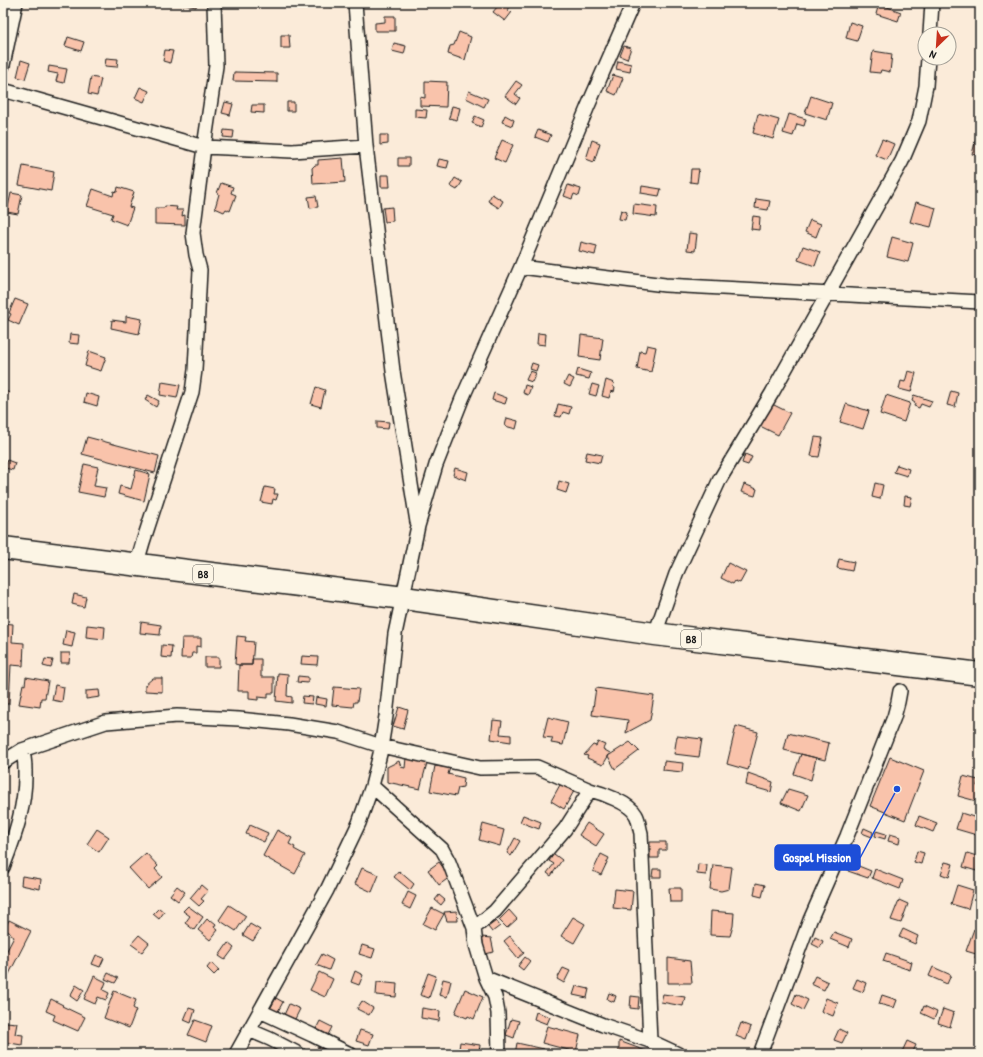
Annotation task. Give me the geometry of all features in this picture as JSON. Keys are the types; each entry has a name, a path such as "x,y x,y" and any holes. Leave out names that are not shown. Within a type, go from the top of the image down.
{"highway":[{"name":"B8","path":"3,548 136,566 404,598 655,634 980,674"}],"street":[{"path":"3,65 16,3"},
{"path":"136,566 145,534 192,392 200,270 193,233 216,66 214,3"},
{"path":"355,3 366,146 393,371 418,526"},
{"path":"236,1054 326,890 359,822 372,786 381,746 386,716 392,650 418,526 436,465 462,399 521,268 588,106 633,3"},
{"path":"931,26 932,3"},
{"path":"655,634 676,574 720,479 772,393 895,174 919,121 926,86 927,66"},
{"path":"3,90 204,147 292,151 366,146"},
{"path":"521,268 665,285 980,302"},
{"path":"760,1054 810,920 847,836 895,713 900,691"},
{"path":"3,762 22,750 106,722 177,716 239,719 289,724 338,732 381,746 480,768 537,767 590,790 602,793 622,803 636,814 641,833 650,1041"},
{"path":"3,867 15,837 24,797 25,756 22,750"},
{"path":"372,786 442,849 449,862 474,928 476,945 486,978 494,997 498,1013 499,1054"},
{"path":"474,928 495,911 565,829 590,790"},
{"path":"486,978 603,1025 650,1041 678,1054"},
{"path":"260,1011 312,1034 350,1054"},
{"path":"249,1030 299,1054"}],"building":[{"path":"175,3 197,3 196,7"},
{"path":"329,3 339,3 339,7 329,7"},
{"path":"513,3 507,11 512,12 505,21 493,12 497,7 493,4"},
{"path":"879,4 901,12 898,21 876,14"},
{"path":"385,16 395,16 395,31 375,31 375,23 385,22"},
{"path":"850,22 862,26 857,41 846,38"},
{"path":"459,32 471,37 465,60 448,54 450,46 454,45"},
{"path":"281,35 289,35 290,48 281,48"},
{"path":"68,37 84,42 81,51 65,46"},
{"path":"394,43 406,46 404,54 392,51"},
{"path":"624,46 631,48 627,59 620,56"},
{"path":"165,50 173,51 170,63 163,61"},
{"path":"873,51 892,54 890,72 881,70 880,73 870,72"},
{"path":"106,58 118,59 117,67 105,66"},
{"path":"21,60 30,63 25,79 17,77"},
{"path":"618,61 631,64 630,72 616,69"},
{"path":"49,66 67,69 64,83 56,81 58,74 48,72"},
{"path":"234,72 277,73 277,82 233,81"},
{"path":"613,75 623,78 616,95 607,91"},
{"path":"91,77 101,79 97,96 88,94"},
{"path":"425,81 447,82 446,107 420,106 420,97 425,98"},
{"path":"516,81 522,85 515,94 520,98 516,104 505,96"},
{"path":"140,87 149,91 144,102 135,98"},
{"path":"469,91 488,99 484,107 466,98"},
{"path":"811,96 832,103 827,120 805,113"},
{"path":"225,102 233,104 230,115 222,113"},
{"path":"287,102 294,102 294,111 287,111"},
{"path":"252,105 264,105 264,113 251,112"},
{"path":"452,106 460,108 457,120 449,118"},
{"path":"415,109 427,110 426,118 415,117"},
{"path":"758,114 779,120 773,139 753,133"},
{"path":"789,114 806,119 804,126 797,124 793,136 783,133"},
{"path":"505,115 514,120 512,126 502,122"},
{"path":"475,116 484,120 481,127 472,123"},
{"path":"224,130 234,131 233,138 223,137"},
{"path":"538,130 551,135 548,142 535,137"},
{"path":"380,135 388,135 388,144 380,145"},
{"path":"977,135 980,136 980,156 972,154"},
{"path":"882,139 894,144 887,160 875,155"},
{"path":"502,140 513,145 505,163 494,158"},
{"path":"592,140 600,143 594,162 586,159"},
{"path":"343,158 345,182 313,184 312,168 315,165 318,165 318,160"},
{"path":"398,158 409,158 409,166 398,166"},
{"path":"439,159 449,161 447,168 437,166"},
{"path":"23,166 54,172 51,191 19,185"},
{"path":"691,169 699,169 697,183 690,182"},
{"path":"381,175 389,175 390,187 381,187"},
{"path":"455,178 462,182 457,190 450,186"},
{"path":"221,183 233,187 231,193 236,195 230,211 226,209 224,212 215,208 219,194 217,193"},
{"path":"568,185 581,189 579,196 574,194 572,199 564,196"},
{"path":"642,186 661,189 659,196 641,193"},
{"path":"118,187 134,192 129,207 133,208 127,225 111,219 113,214 87,206 93,189 113,196 114,191 117,192"},
{"path":"11,193 22,195 18,214 7,212"},
{"path":"492,194 503,201 499,208 488,201"},
{"path":"316,196 318,207 310,208 308,197"},
{"path":"756,199 770,201 768,210 755,208"},
{"path":"916,202 936,208 931,227 910,222"},
{"path":"634,204 657,207 656,217 633,214"},
{"path":"165,206 177,207 176,210 183,210 182,216 185,215 185,225 155,224 155,208 164,208"},
{"path":"392,207 393,221 385,222 383,208"},
{"path":"621,210 627,212 625,220 619,219"},
{"path":"753,216 760,217 759,230 751,229"},
{"path":"810,220 821,224 816,237 805,232"},
{"path":"689,233 697,234 695,251 687,250"},
{"path":"892,237 913,243 908,262 887,257"},
{"path":"581,242 597,246 595,255 579,251"},
{"path":"803,246 820,252 815,266 798,260"},
{"path":"15,299 28,304 19,325 8,320 11,314 9,313"},
{"path":"126,316 142,319 139,334 111,328 112,320 126,322"},
{"path":"538,333 546,334 545,345 537,344"},
{"path":"70,334 79,335 78,344 69,343"},
{"path":"581,335 603,338 600,360 579,357"},
{"path":"647,345 656,347 651,372 637,369 640,351 645,352"},
{"path":"89,351 106,357 101,371 85,366"},
{"path":"532,363 538,365 536,371 530,369"},
{"path":"578,369 591,373 589,379 576,376"},
{"path":"530,371 536,373 532,382 526,380"},
{"path":"908,371 916,373 911,392 899,389 901,381 905,382"},
{"path":"568,376 574,379 570,387 564,384"},
{"path":"606,380 614,383 613,387 615,388 614,392 611,391 609,398 602,396"},
{"path":"162,382 180,385 177,398 160,395"},
{"path":"592,384 599,386 596,396 589,394"},
{"path":"525,385 531,387 528,395 523,393"},
{"path":"316,387 325,390 321,407 311,404"},
{"path":"3,389 9,393 3,402"},
{"path":"951,391 958,393 955,407 947,405"},
{"path":"86,393 99,397 97,406 84,402"},
{"path":"494,393 507,398 505,404 492,400"},
{"path":"148,395 159,401 156,407 145,400"},
{"path":"886,395 910,403 904,422 880,414"},
{"path":"914,395 932,401 929,407 921,404 919,408 914,406 915,403 912,401"},
{"path":"558,404 571,407 569,414 563,412 561,417 555,416"},
{"path":"772,404 790,413 778,435 760,426"},
{"path":"846,404 869,411 863,429 840,422"},
{"path":"507,418 518,421 516,429 505,426"},
{"path":"377,421 389,422 388,429 377,428"},
{"path":"87,437 159,456 155,473 82,454"},
{"path":"815,437 823,438 819,457 811,456"},
{"path":"587,452 602,455 600,463 585,460"},
{"path":"745,454 752,457 748,465 742,463"},
{"path":"7,460 15,463 13,470 5,468"},
{"path":"84,464 98,467 94,486 106,488 104,497 78,492"},
{"path":"897,465 909,469 907,476 894,472"},
{"path":"455,468 468,472 466,480 453,475"},
{"path":"136,470 150,474 144,501 118,494 120,486 131,489"},
{"path":"559,481 569,484 566,493 557,490"},
{"path":"875,483 883,485 880,499 872,497"},
{"path":"744,484 757,489 755,496 741,492"},
{"path":"265,487 275,489 274,494 278,494 276,500 273,499 272,504 261,502"},
{"path":"905,496 912,497 910,506 904,505"},
{"path":"839,559 854,562 852,571 837,568"},
{"path":"728,563 746,572 740,583 735,581 733,584 721,578"},
{"path":"74,594 86,597 84,607 72,604"},
{"path":"141,622 161,625 160,635 140,633"},
{"path":"3,623 13,624 12,642 24,643 23,666 11,665 9,704 3,704"},
{"path":"87,625 105,627 104,639 86,637"},
{"path":"66,630 75,632 72,647 63,645"},
{"path":"237,636 246,637 245,641 254,642 252,665 235,664"},
{"path":"182,638 201,638 201,647 196,646 196,653 192,653 191,658 181,658"},
{"path":"162,645 172,646 171,658 161,657"},
{"path":"61,653 70,653 69,663 61,663"},
{"path":"302,656 318,657 317,665 301,664"},
{"path":"205,657 219,657 219,667 205,667"},
{"path":"45,659 53,660 51,668 43,666"},
{"path":"252,659 261,659 261,677 274,677 274,693 268,693 268,698 258,697 258,700 249,699 249,691 238,691 239,665 252,665"},
{"path":"278,673 288,674 287,696 292,697 292,703 276,701"},
{"path":"298,676 308,677 308,683 297,682"},
{"path":"26,677 48,681 45,698 41,698 40,707 19,704"},
{"path":"153,678 162,678 162,692 145,691 145,685"},
{"path":"55,685 64,687 62,702 52,700"},
{"path":"334,687 359,689 357,702 354,702 353,707 332,705"},
{"path":"596,688 654,696 650,720 626,733 628,720 592,715"},
{"path":"99,690 100,697 86,699 86,691"},
{"path":"303,696 313,697 312,704 302,703"},
{"path":"316,697 327,699 326,706 315,704"},
{"path":"399,707 408,710 403,729 393,726"},
{"path":"548,717 568,722 563,745 551,743 553,738 543,737"},
{"path":"493,720 502,721 500,734 511,735 511,742 491,739"},
{"path":"736,726 758,732 748,770 727,764"},
{"path":"788,733 829,743 825,760 784,750"},
{"path":"677,736 702,739 699,757 674,754"},
{"path":"598,742 605,745 603,749 610,753 603,765 587,758 588,756 584,755 593,745 596,746"},
{"path":"630,742 639,751 615,769 608,756"},
{"path":"801,754 816,758 811,780 794,774"},
{"path":"890,757 924,771 905,820 870,806"},
{"path":"406,758 427,763 420,789 387,782 387,767 399,761 401,767 405,768"},
{"path":"664,761 683,763 682,772 663,770"},
{"path":"435,766 450,768 448,774 464,778 463,787 458,788 456,796 430,791"},
{"path":"748,773 773,782 771,792 746,785"},
{"path":"963,776 978,780 977,786 980,787 980,802 958,796"},
{"path":"561,783 574,791 564,809 551,801"},
{"path":"788,789 808,795 801,811 781,803"},
{"path":"961,813 980,819 980,836 956,829"},
{"path":"523,815 541,822 539,829 520,822"},
{"path":"919,816 937,823 933,832 916,825"},
{"path":"587,823 604,834 596,846 579,835"},
{"path":"483,824 504,830 500,846 479,840"},
{"path":"250,825 268,833 264,842 246,834"},
{"path":"864,828 873,832 872,837 862,833"},
{"path":"97,829 109,837 99,852 87,844"},
{"path":"277,830 292,838 289,844 295,847 294,849 305,855 295,874 263,856"},
{"path":"876,831 886,834 885,839 875,836"},
{"path":"890,834 900,837 899,844 888,841"},
{"path":"515,838 520,841 511,856 507,853"},
{"path":"650,842 666,842 666,850 659,850 659,858 650,858"},
{"path":"917,851 924,853 921,864 914,862"},
{"path":"146,853 158,866 155,869 162,877 148,889 129,868"},
{"path":"967,853 980,857 980,872 963,867"},
{"path":"554,854 562,860 551,876 547,873 554,864 549,861"},
{"path":"601,854 609,858 601,875 593,871"},
{"path":"439,862 450,877 439,885 428,870"},
{"path":"945,862 953,864 949,877 941,874"},
{"path":"851,863 871,871 868,878 848,871"},
{"path":"698,864 707,865 706,875 697,874"},
{"path":"713,865 732,867 729,889 721,891 710,889"},
{"path":"362,868 379,875 372,892 355,884"},
{"path":"653,869 661,869 661,877 652,877"},
{"path":"875,869 903,880 900,889 872,878"},
{"path":"399,871 414,884 410,890 394,877"},
{"path":"22,876 41,879 40,889 21,885"},
{"path":"756,883 765,885 762,897 754,895"},
{"path":"201,885 208,891 201,899 204,901 199,906 190,898"},
{"path":"957,885 973,890 968,909 951,904"},
{"path":"177,886 185,892 178,901 170,895"},
{"path":"669,888 681,888 681,902 670,902"},
{"path":"615,889 633,891 631,910 613,908"},
{"path":"408,892 416,896 410,909 402,905"},
{"path":"439,895 445,900 441,905 435,900"},
{"path":"899,900 908,904 901,923 891,920"},
{"path":"229,905 246,916 236,931 219,920"},
{"path":"188,906 203,917 194,930 185,923 190,916 183,911"},
{"path":"159,908 164,912 159,919 153,914"},
{"path":"432,908 444,914 435,930 423,924"},
{"path":"509,910 517,919 507,928 499,920"},
{"path":"457,911 458,921 447,921 444,912"},
{"path":"711,911 734,913 733,926 730,936 710,935"},
{"path":"573,917 585,924 574,943 561,936"},
{"path":"207,919 216,924 214,927 218,930 210,940 198,930"},
{"path":"9,920 31,931 7,978 3,976 3,958 14,937 10,935 11,933 4,930"},
{"path":"496,921 500,926 492,932 488,927"},
{"path":"250,924 260,930 253,941 243,935"},
{"path":"903,929 918,936 915,944 899,937"},
{"path":"974,929 980,931 980,960 975,958 976,954 966,951"},
{"path":"834,932 852,939 849,947 830,939"},
{"path":"139,935 149,943 142,952 131,944"},
{"path":"510,936 524,953 518,958 504,941"},
{"path":"482,937 491,938 494,952 485,954"},
{"path":"815,937 823,941 820,948 812,944"},
{"path":"228,943 234,948 225,960 219,956"},
{"path":"362,945 375,949 372,958 359,954"},
{"path":"886,953 912,962 910,970 883,961"},
{"path":"322,954 333,960 329,970 316,965"},
{"path":"96,955 104,958 100,967 92,964"},
{"path":"525,957 530,961 523,970 518,966"},
{"path":"668,958 690,961 692,983 668,983"},
{"path":"211,963 219,970 214,975 207,968"},
{"path":"933,967 951,975 947,984 929,976"},
{"path":"563,968 570,971 564,983 557,979"},
{"path":"355,971 363,975 359,985 351,982"},
{"path":"319,972 333,979 325,997 310,990"},
{"path":"108,973 118,978 115,983 105,979"},
{"path":"428,973 436,976 429,998 420,995"},
{"path":"94,976 106,982 103,990 109,993 106,1000 98,997 95,1004 84,999"},
{"path":"815,976 828,982 824,990 811,984"},
{"path":"443,979 451,981 447,997 439,995"},
{"path":"857,979 866,983 863,992 853,988"},
{"path":"377,982 397,984 396,997 376,995"},
{"path":"76,985 84,990 77,1001 70,996"},
{"path":"576,986 589,989 587,998 573,995"},
{"path":"465,989 483,997 474,1019 455,1013"},
{"path":"114,991 136,1000 133,1008 136,1010 129,1028 104,1018"},
{"path":"609,993 616,996 614,1002 607,999"},
{"path":"663,994 685,997 683,1006 661,1002"},
{"path":"796,994 808,1000 803,1010 792,1004"},
{"path":"882,995 897,1000 894,1008 879,1004"},
{"path":"631,996 639,997 638,1009 630,1008"},
{"path":"276,998 283,1002 276,1015 269,1011"},
{"path":"826,998 838,1003 833,1016 821,1011"},
{"path":"51,999 85,1017 78,1031 53,1020 55,1015 46,1011"},
{"path":"362,1001 373,1008 369,1015 357,1009"},
{"path":"289,1004 300,1009 295,1019 284,1015"},
{"path":"924,1006 937,1012 934,1019 921,1013"},
{"path":"189,1008 195,1010 191,1023 184,1020"},
{"path":"422,1008 440,1011 439,1021 421,1018"},
{"path":"943,1009 954,1013 950,1027 938,1023"},
{"path":"536,1012 550,1017 547,1024 534,1019"},
{"path":"511,1019 519,1021 514,1038 506,1035"},
{"path":"195,1020 212,1026 206,1042 188,1035"},
{"path":"320,1021 332,1027 328,1035 316,1029"},
{"path":"6,1022 17,1023 15,1034 23,1035 22,1045 3,1042"},
{"path":"741,1023 751,1027 746,1040 736,1036"},
{"path":"547,1026 580,1035 576,1052 542,1043"},
{"path":"839,1029 847,1033 842,1043 834,1040"},
{"path":"360,1030 373,1034 369,1045 356,1041"},
{"path":"619,1041 654,1054 619,1054"},
{"path":"907,1041 916,1045 912,1054 901,1054"},
{"path":"460,1042 480,1045 479,1053 459,1049"},
{"path":"517,1043 544,1049 542,1054 515,1054"},
{"path":"318,1047 331,1053 315,1054"}],"place":[{"name":"Gospel Mission","path":"897,789"}]}
